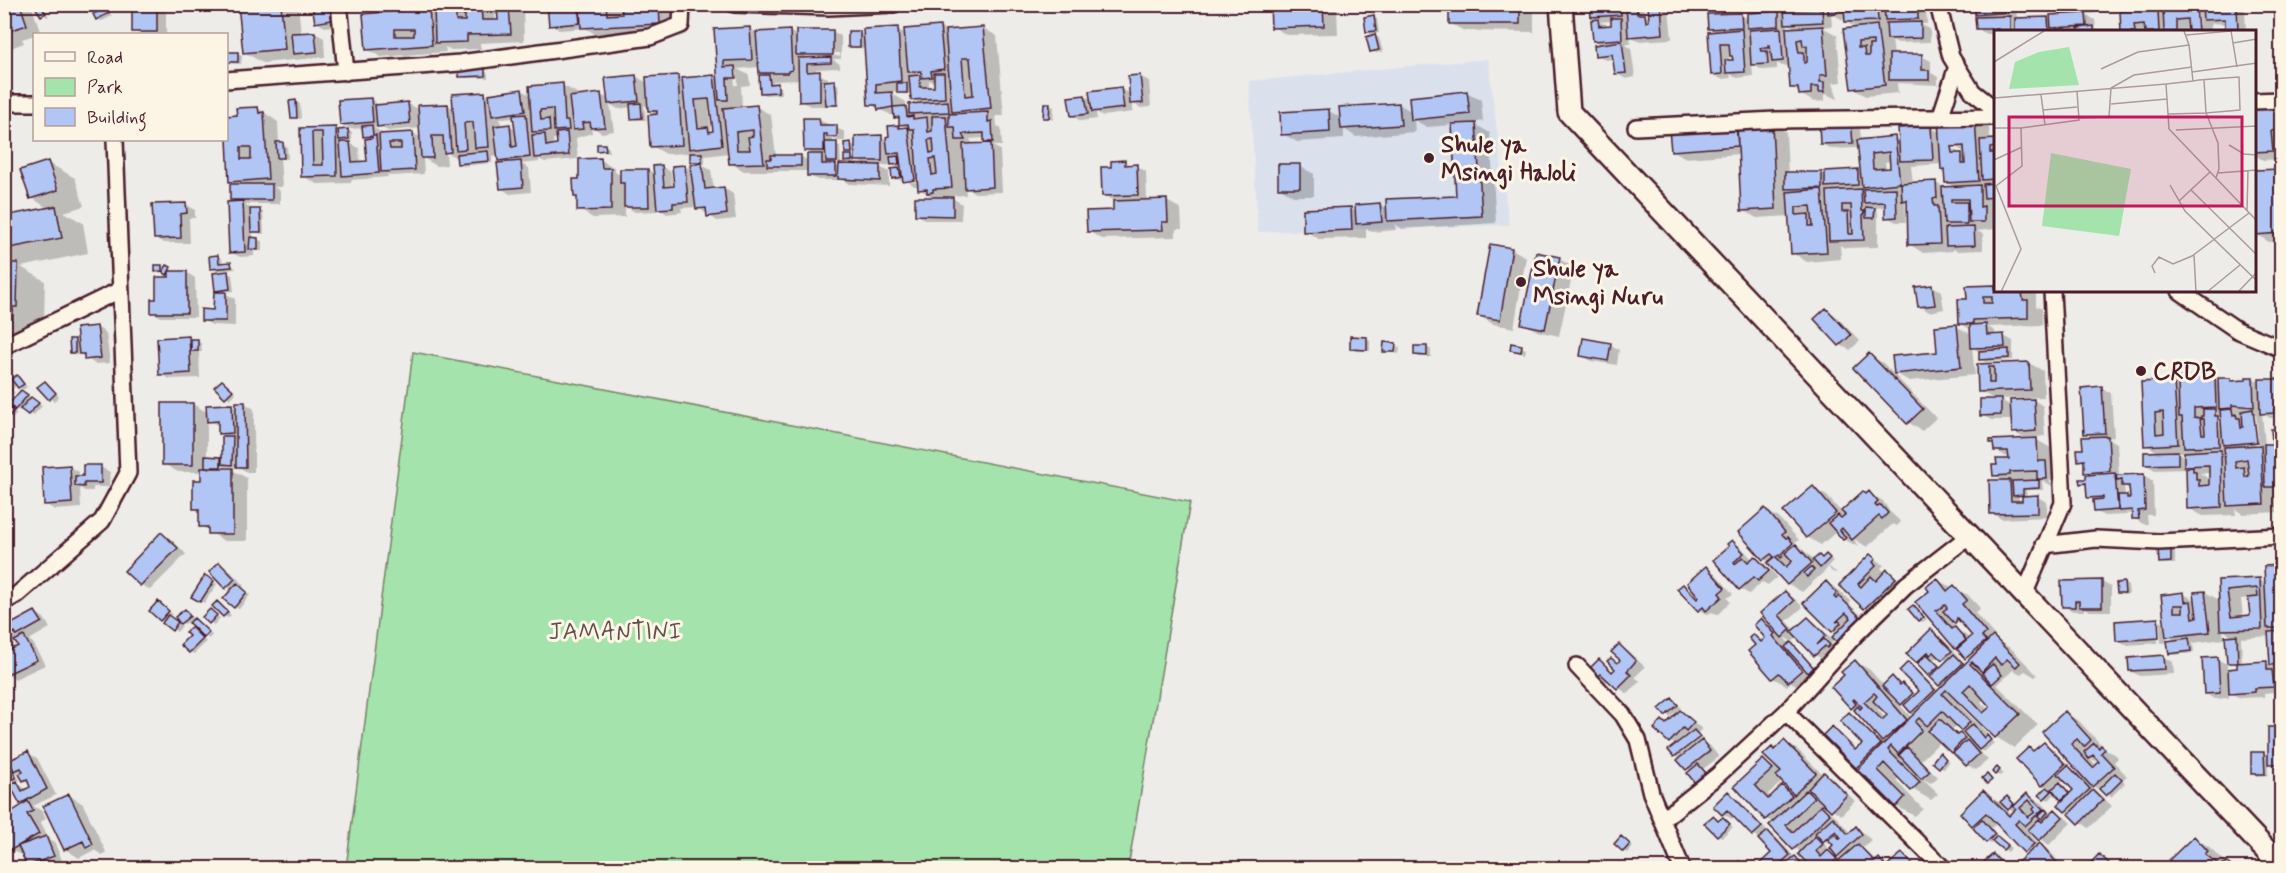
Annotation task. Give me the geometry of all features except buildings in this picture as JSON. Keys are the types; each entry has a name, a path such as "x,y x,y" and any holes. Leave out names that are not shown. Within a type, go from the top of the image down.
{"street":[{"path":"339,4 345,72"},
{"path":"228,80 460,63 650,37 681,25 682,4"},
{"path":"734,4 829,7 894,4"},
{"path":"1561,4 1569,112 2282,867"},
{"path":"1938,4 1951,57 1973,92 1994,108"},
{"path":"1940,118 1957,66"},
{"path":"2256,101 2282,100"},
{"path":"4,103 33,103"},
{"path":"1636,127 1776,120 1994,117"},
{"path":"4,602 18,594 102,521 128,474 115,141"},
{"path":"4,346 120,290"},
{"path":"2024,595 2063,503 2052,292"},
{"path":"2181,292 2237,330 2282,349"},
{"path":"1662,820 1718,775 1786,712 1856,634 1906,585 1969,536"},
{"path":"2044,545 2096,539 2159,542 2282,536"},
{"path":"1577,666 1623,715 1638,740 1651,793 1682,868"},
{"path":"1786,712 1943,868"}],"shaded area":[{"path":"1488,59 1509,225 1258,232 1249,81"}],"green space":[{"name":"JAMANTINI","path":"413,352 1190,502 1128,868 346,868"}],"place":[{"name":"Shule ya Msingi Haloli","path":"1429,158"},
{"name":"Shule ya Msingi Nuru","path":"1521,282"},
{"name":"CRDB","path":"2141,371"}]}
